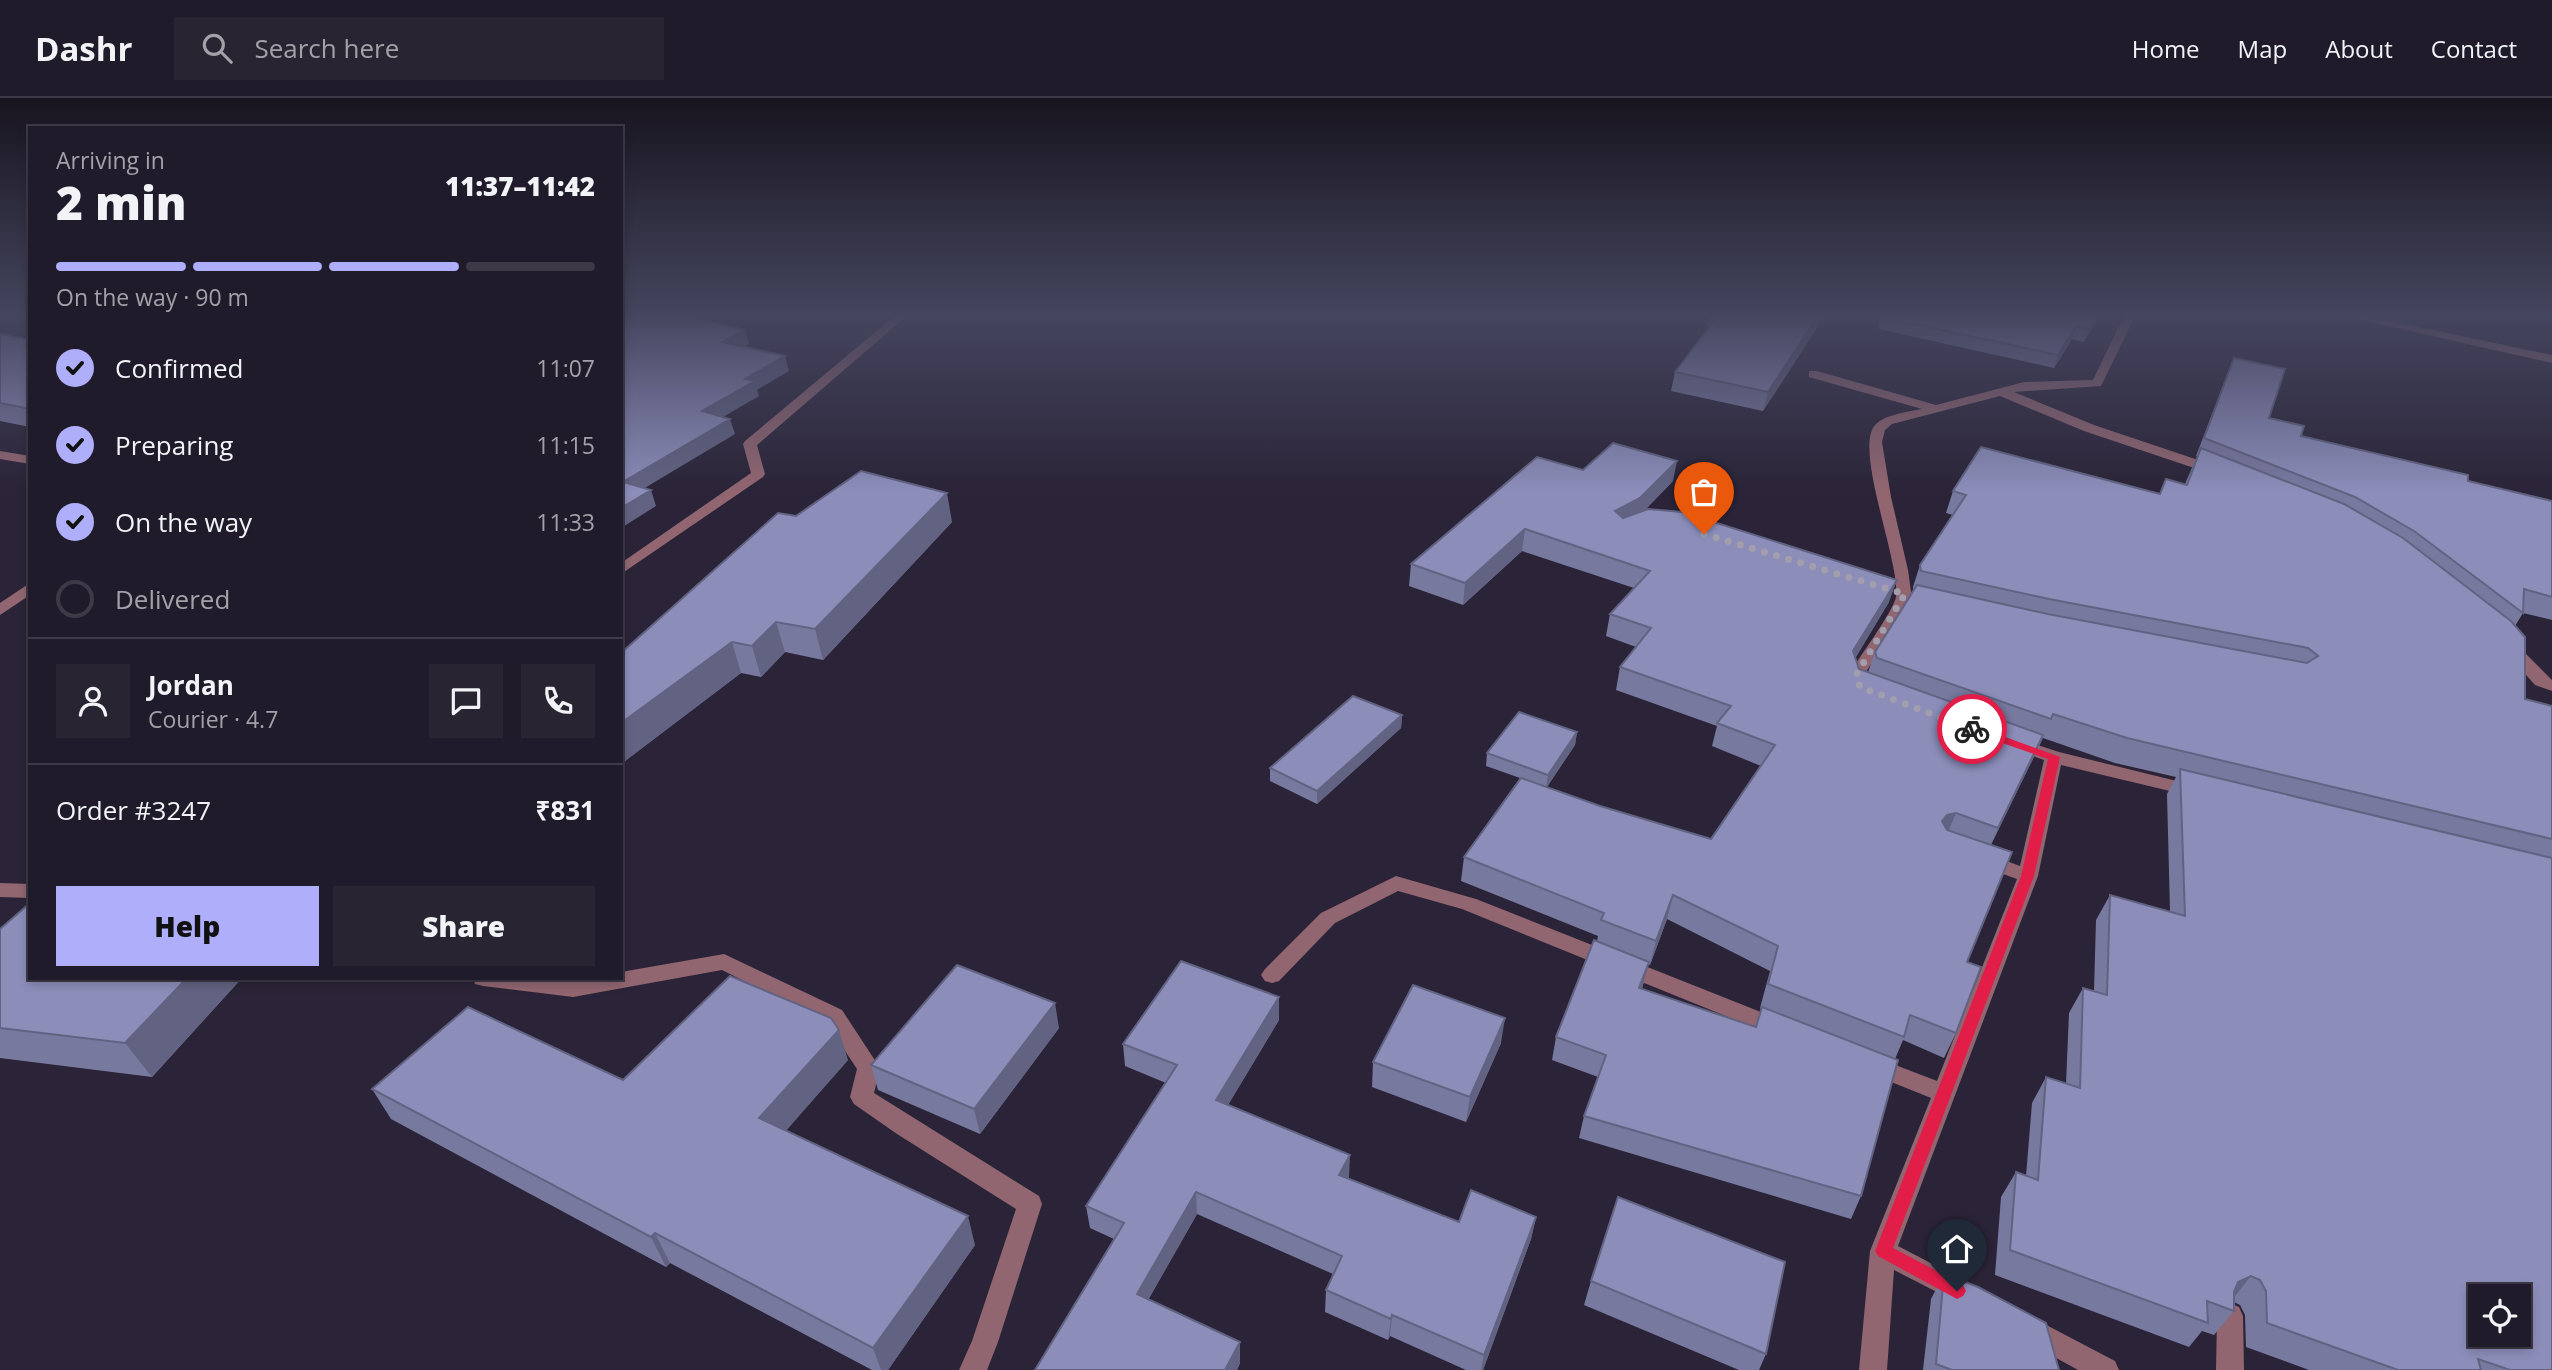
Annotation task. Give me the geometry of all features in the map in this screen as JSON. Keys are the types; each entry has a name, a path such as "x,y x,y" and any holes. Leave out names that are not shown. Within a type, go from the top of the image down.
{"street":[{"path":"623,569 758,474 750,444 834,373"},
{"path":"1878,695 1860,687 1856,675 1905,596 1875,442 1879,428 1888,421 2002,392 2038,385 2097,383 2102,373"},
{"path":"1813,374 1937,409"},
{"path":"2002,392 2089,428 2228,476"},
{"path":"0,454 28,460"},
{"path":"0,610 28,589"},
{"path":"2503,639 2541,681 2552,686"},
{"path":"1990,735 2054,757 2216,796"},
{"path":"1873,1370 1883,1251 2028,876 2054,757"},
{"path":"1969,854 2028,876"},
{"path":"1272,975 1328,918 1396,883 1469,905 1804,1038"},
{"path":"0,890 28,891"},
{"path":"499,980 573,989 723,962 834,1016 869,1068 862,1097 905,1127 1030,1204 985,1342 973,1370"},
{"path":"1855,1058 1944,1093"},
{"path":"1883,1251 1982,1304"},
{"path":"2230,1316 2230,1370"},
{"path":"2007,1317 2105,1370"}],"building":[{"path":"0,373 28,373 28,409 0,403"},
{"path":"623,373 755,373 745,379 755,381 702,411 730,419 623,482"},
{"path":"1681,373 1780,373 1768,392"},
{"path":"2228,373 2284,373 2269,418 2304,426 2301,436 2468,475 2468,481 2552,501 2552,597 2524,589 2523,613 2414,531 2355,497 2204,438"},
{"path":"1613,443 1677,461 1640,498 1615,511 1623,518 1648,509 1682,512 1897,580 1853,651 1859,669 2043,735 1998,828 1956,813 1947,815 1942,821 1947,830 2012,852 1967,962 1981,967 1956,1033 1910,1015 1904,1037 1768,984 1778,946 1673,895 1656,941 1601,920 1604,913 1464,857 1521,778 1600,806 1711,839 1775,745 1717,723 1731,706 1620,667 1651,628 1610,614 1650,571 1525,529 1465,583 1411,564 1537,457 1583,470"},
{"path":"1981,447 2160,494 2166,479 2187,485 2201,448 2344,504 2403,538 2511,621 2525,637 2525,699 2552,706 2552,839 2127,738 2053,714 2051,719 1877,658 1875,652 1917,585 2048,614 2307,663 2318,656 2308,648 2049,599 1921,571 1920,565 1966,495 1953,491"},
{"path":"861,471 947,493 815,629 776,622 752,646 732,642 623,722 623,651 778,513 796,516"},
{"path":"623,482 651,490 623,507"},
{"path":"1353,696 1402,715 1317,791 1270,768"},
{"path":"1519,712 1577,732 1548,775 1487,753"},
{"path":"2180,769 2552,858 2552,1370 2510,1370 2478,1359 2481,1370 2398,1370 2267,1323 2266,1291 2260,1280 2251,1276 2238,1282 2234,1292 2234,1311 2207,1301 2208,1323 2010,1250 2016,1172 2038,1180 2046,1077 2080,1088 2083,988 2107,995 2110,895 2185,916"},
{"path":"28,905 28,980 185,980 125,1043 0,1028 0,929"},
{"path":"1594,940 1649,962 1639,988 1756,1027 1762,1007 1898,1060 1861,1196 1584,1116 1606,1055 1556,1037"},
{"path":"1181,961 1279,997 1216,1100 1350,1155 1339,1175 1459,1222 1471,1190 1536,1217 1484,1355 1326,1290 1342,1256 1196,1192 1137,1294 1240,1342 1225,1370 1035,1370 1124,1223 1086,1206 1177,1065 1123,1044"},
{"path":"957,965 1055,1003 974,1109 871,1065"},
{"path":"730,976 831,1018 839,1030 759,1118 968,1216 873,1348 655,1233 651,1237 372,1089 468,1007 623,1080"},
{"path":"1413,985 1505,1018 1470,1097 1373,1062"},
{"path":"1618,1197 1785,1262 1766,1354 1591,1281"},
{"path":"1944,1274 1978,1287 2046,1323 2059,1370 1952,1370 1936,1364"}],"way so far":[{"path":"1704,534 1905,594 1856,675 1860,687 1972,729"}],"route":[{"path":"1957,1291 1883,1251 2028,876 2054,757 1972,729"}]}
